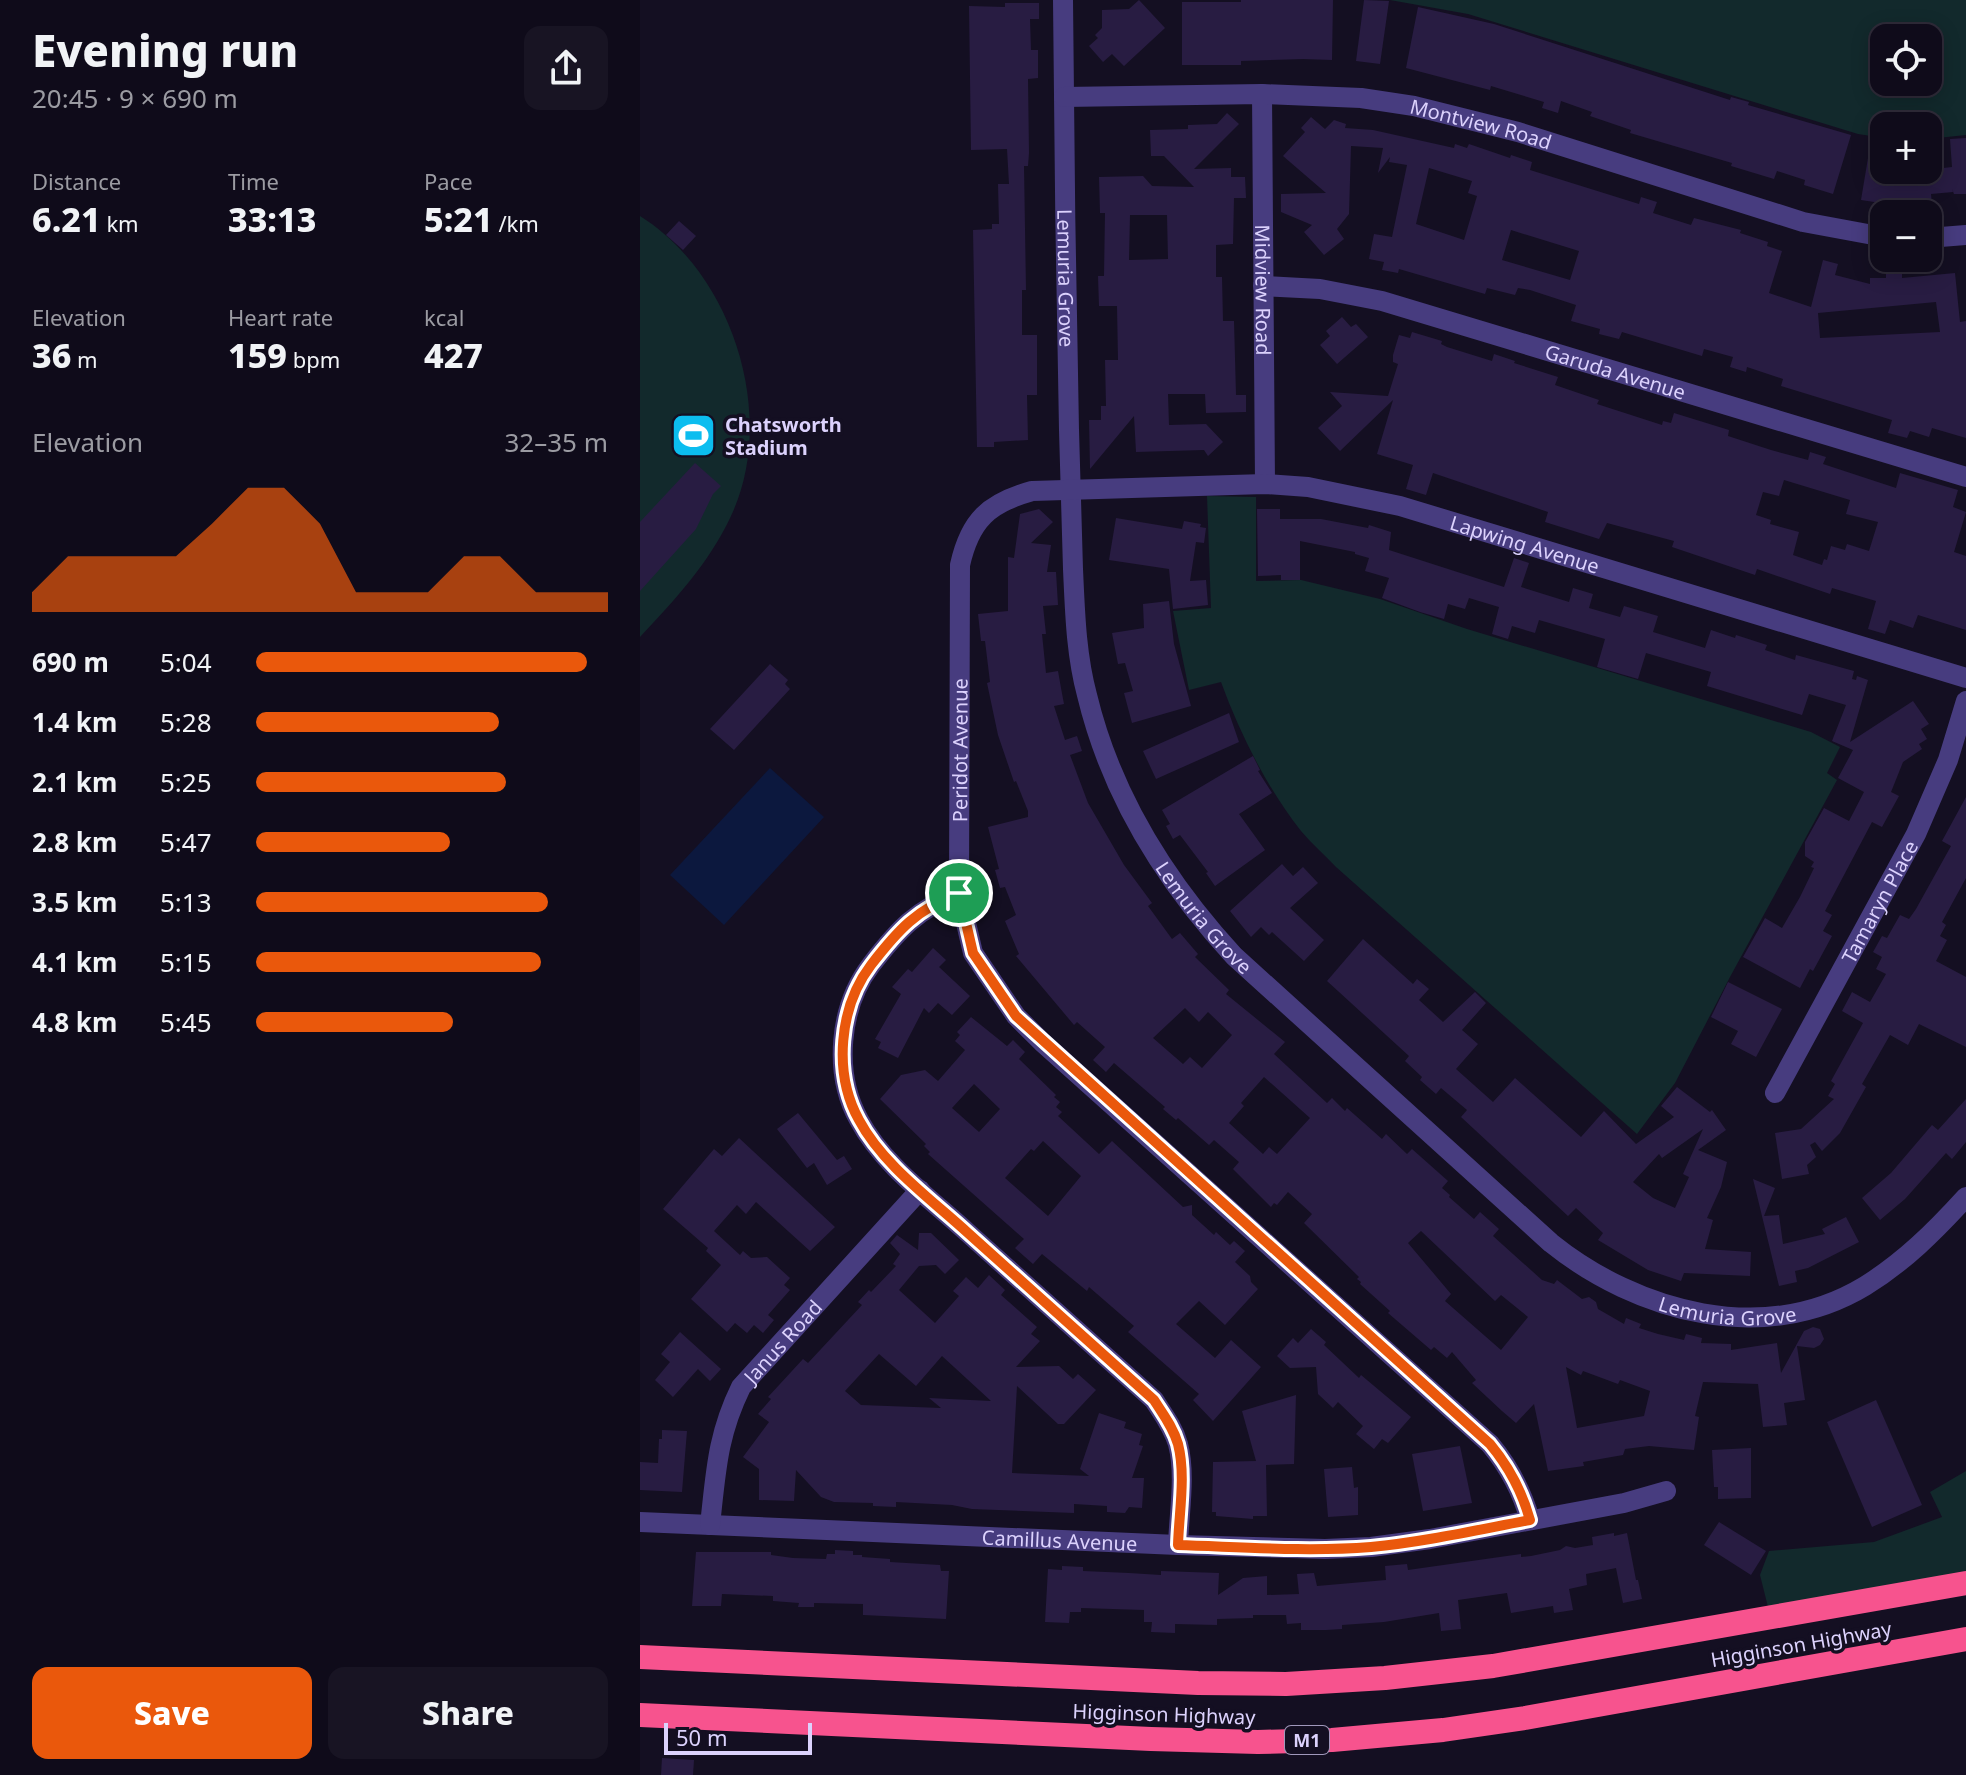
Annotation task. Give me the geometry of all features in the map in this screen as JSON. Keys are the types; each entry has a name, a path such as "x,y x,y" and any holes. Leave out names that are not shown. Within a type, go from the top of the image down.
{"highway":[{"name":"Higginson Highway","path":"640,1657 1198,1683 1286,1684 1385,1678 1493,1666 1966,1583"},
{"name":"Higginson Highway","path":"640,1715 1151,1739 1258,1742 1332,1740 1443,1730 1525,1718 1966,1639"}],"street":[{"name":"Lemuria Grove","path":"1063,0 1070,489 1076,641 1087,697 1116,781 1138,828 1202,922 1234,956 1577,1264 1640,1297 1720,1316 1792,1312 1829,1302 1863,1287 1930,1237 1966,1197"},
{"name":"Montview Road","path":"1064,97 1262,94 1361,98 1454,114 1803,222 1870,234"},
{"name":"Midview Road","path":"1262,94 1265,484"},
{"path":"1942,237 1966,235"},
{"name":"Garuda Avenue","path":"1263,286 1320,289 1382,301 1966,477"},
{"name":"Lapwing Avenue","path":"1070,489 1265,484 1308,487 1400,506 1966,678"},
{"name":"Peridot Avenue","path":"1070,489 1032,491 1004,499 974,527 964,547 960,565 959,893 973,953 1016,1016 1490,1444 1509,1467 1530,1520"},
{"name":"Tamaryn Place","path":"1775,1093 1916,834 1948,760 1966,701"},
{"path":"959,893 910,919 860,980 847,1018 843,1055 846,1085 857,1118 874,1145 920,1190 1154,1400 1169,1422 1178,1445 1178,1545"},
{"name":"Janus Road","path":"710,1525 719,1444 726,1417 741,1387 920,1190"},
{"name":"Camillus Avenue","path":"640,1522 1261,1548 1371,1547 1624,1503 1666,1491"}],"green space":[{"path":"1390,0 1966,0 1966,135 1942,138 1942,112 1870,112 1870,136 1468,14"},
{"name":"Chatsworth Stadium","path":"640,216 673,241 700,273 722,310 738,350 747,392 750,435 744,477 722,533 690,580 640,637"},
{"path":"1207,496 1256,497 1256,581 1301,580 1380,599 1467,629 1811,732 1840,747 1827,773 1837,780 1675,1083 1637,1134 1305,836 1255,760 1221,682 1189,690 1173,611 1211,608"},
{"path":"1966,1471 1966,1580 1770,1615 1760,1575 1769,1551 1874,1542 1942,1517 1930,1492"}],"water":[{"path":"770,768 824,817 724,925 670,875"}],"building":[{"path":"1139,0 1165,28 1124,66 1112,54 1103,62 1089,46 1098,38 1095,35 1102,28 1102,10 1129,9"},
{"path":"1333,0 1332,60 1182,65 1182,2"},
{"path":"1364,0 1389,1 1380,64 1356,61"},
{"path":"1005,3 1039,3 1039,19 1030,19 1031,50 1038,50 1038,78 1028,79 1029,153 1028,166 1024,166 1026,290 1022,290 1022,335 1037,335 1037,395 1027,395 1028,440 994,442 994,447 977,447 973,230 992,229 992,224 999,224 998,184 1009,184 1007,149 971,150 969,6 1005,7"},
{"path":"1418,7 1494,24 1730,100 1731,97 1749,102 1748,105 1851,135 1833,194 1804,185 1805,180 1777,171 1774,179 1731,166 1732,163 1630,133 1631,130 1590,116 1592,112 1561,101 1558,113 1542,108 1544,102 1491,86 1490,90 1406,68"},
{"path":"1227,113 1239,124 1194,169 1231,168 1231,177 1245,177 1246,198 1234,198 1233,244 1216,245 1216,277 1222,277 1223,321 1234,321 1236,395 1246,395 1246,412 1206,413 1205,394 1168,394 1169,425 1206,424 1223,442 1208,456 1204,450 1136,452 1134,416 1090,469 1089,420 1101,420 1101,406 1106,406 1105,360 1118,360 1117,306 1099,306 1098,276 1104,276 1105,213 1100,213 1099,177 1143,176 1152,186 1194,187 1164,156 1151,156 1150,130 1217,124","holes":["1130,215 1167,215 1168,259 1129,260"]},
{"path":"1311,117 1325,129 1334,120 1346,124 1345,128 1373,130 1454,148 1455,144 1467,148 1469,144 1532,162 1530,170 1639,204 1641,197 1657,202 1653,213 1691,225 1694,218 1741,230 1740,233 1768,242 1767,246 1782,251 1769,293 1811,307 1823,260 1838,264 1835,275 1870,284 1870,278 1886,278 1886,272 1902,272 1902,278 1955,273 1960,322 1966,321 1966,438 1932,428 1929,437 1910,431 1907,438 1888,433 1892,420 1781,386 1783,379 1747,367 1746,372 1730,367 1733,357 1704,349 1702,356 1622,332 1619,339 1599,334 1600,329 1571,321 1576,305 1530,290 1518,288 1515,295 1487,288 1485,294 1399,269 1398,273 1382,270 1384,262 1369,259 1374,234 1392,237 1407,165 1389,162 1390,157 1378,173 1383,148 1351,146 1349,214 1337,229 1344,239 1324,255 1304,232 1312,225 1281,212 1281,194 1326,193 1283,156 1305,132 1301,128","holes":["1429,168 1472,181 1468,193 1477,196 1464,240 1416,224","1511,230 1579,251 1570,280 1502,260","1936,302 1940,332 1820,338 1818,313"]},
{"path":"1966,138 1966,194 1954,194 1952,189 1953,192 1931,194 1932,200 1861,200 1868,158 1870,184 1942,184 1942,168 1952,167 1950,139"},
{"path":"679,221 696,236 683,250 666,235"},
{"path":"1342,317 1351,327 1356,324 1368,337 1337,364 1320,345 1330,336 1326,331"},
{"path":"1412,332 1492,361 1494,354 1515,361 1558,377 1555,385 1599,400 1597,404 1662,425 1663,421 1671,423 1674,413 1729,430 1728,436 1771,450 1808,460 1810,452 1826,457 1823,464 1896,488 1900,473 1958,490 1953,507 1966,512 1954,552 1966,556 1966,630 1918,615 1913,628 1890,620 1885,634 1868,629 1876,601 1832,588 1830,594 1757,569 1755,575 1672,547 1674,541 1607,523 1599,539 1545,522 1548,512 1433,473 1426,495 1406,489 1413,465 1377,454 1393,400 1340,451 1318,428 1342,406 1330,392 1388,396 1398,364 1393,362 1393,355 1399,335 1410,338","holes":["1784,480 1850,500 1846,514 1878,522 1869,551 1847,544 1845,550 1831,546 1822,565 1793,555 1799,532 1770,524 1771,520 1756,515 1763,492 1779,496"]},
{"path":"695,463 721,486 713,494 696,529 640,591 640,522"},
{"path":"1039,509 1053,522 1031,543 1051,545 1047,572 1056,572 1058,605 1043,606 1046,634 1042,634 1046,673 1058,671 1064,704 1054,706 1065,740 1077,736 1082,751 1070,755 1088,803 1124,865 1152,903 1148,906 1172,939 1180,933 1198,954 1195,957 1229,990 1226,994 1285,1042 1274,1054 1327,1103 1332,1098 1382,1139 1386,1134 1407,1154 1412,1149 1448,1181 1442,1188 1449,1197 1474,1219 1480,1212 1499,1229 1493,1236 1542,1280 1554,1284 1557,1280 1582,1299 1589,1297 1596,1302 1598,1309 1624,1324 1626,1318 1641,1324 1639,1328 1658,1334 1684,1340 1686,1334 1702,1338 1701,1343 1731,1344 1731,1350 1777,1343 1781,1373 1804,1331 1813,1327 1820,1329 1824,1339 1820,1345 1814,1348 1797,1346 1805,1400 1784,1403 1787,1425 1763,1427 1758,1384 1703,1382 1695,1416 1699,1417 1694,1450 1649,1446 1625,1449 1623,1455 1583,1462 1584,1466 1548,1471 1534,1404 1516,1423 1472,1383 1476,1380 1452,1352 1447,1358 1434,1347 1431,1350 1388,1313 1390,1311 1360,1284 1359,1277 1304,1223 1312,1214 1288,1192 1277,1205 1274,1203 1271,1207 1233,1169 1239,1162 1214,1140 1209,1145 1178,1118 1176,1120 1114,1063 1106,1072 1093,1060 1105,1047 1077,1022 1074,1025 1016,956 1019,954 1005,921 1016,915 1005,887 1000,888 995,870 999,869 988,827 1028,817 998,735 987,683 990,682 985,641 981,641 978,614 1008,611 1008,557 1014,558 1020,514","holes":["1185,1008 1199,1022 1208,1012 1232,1035 1202,1068 1190,1057 1183,1064 1153,1038","1264,1077 1310,1118 1277,1154 1269,1147 1263,1154 1229,1123 1244,1106 1241,1103","1421,1231 1495,1301 1501,1295 1528,1317 1501,1350 1445,1301 1451,1294 1408,1243","1566,1367 1581,1375 1583,1371 1618,1384 1620,1380 1650,1391 1644,1416 1577,1428"]},
{"path":"1257,509 1280,509 1280,519 1321,519 1368,528 1369,525 1391,532 1389,550 1504,587 1514,558 1529,563 1521,587 1569,602 1573,588 1593,594 1589,608 1620,617 1624,606 1658,616 1653,632 1705,648 1711,630 1767,645 1765,650 1795,660 1796,655 1854,671 1852,679 1856,680 1857,676 1868,680 1850,742 1913,701 1929,724 1921,729 1927,739 1919,744 1922,749 1903,762 1891,792 1899,796 1882,827 1872,822 1825,911 1832,915 1823,931 1832,936 1800,988 1743,957 1765,918 1782,928 1800,897 1814,868 1811,867 1814,862 1805,856 1805,842 1824,808 1849,821 1864,792 1838,778 1853,750 1832,741 1846,705 1809,694 1802,715 1707,686 1711,672 1646,653 1638,679 1597,667 1605,639 1539,620 1535,633 1512,626 1508,639 1492,634 1499,607 1469,598 1465,609 1448,604 1444,619 1420,612 1382,598 1389,578 1365,571 1369,558 1355,552 1300,541 1300,580 1281,580 1281,575 1258,576"},
{"path":"1116,518 1182,529 1184,521 1206,528 1204,543 1196,542 1190,581 1206,580 1208,605 1173,609 1169,569 1109,560"},
{"path":"1169,601 1174,644 1191,706 1132,723 1124,693 1133,691 1125,663 1118,664 1112,633 1144,628 1143,604"},
{"path":"770,664 788,680 785,684 790,689 734,750 710,729"},
{"path":"1229,713 1239,742 1156,779 1143,751"},
{"path":"1253,756 1258,771 1272,793 1239,814 1265,850 1215,886 1180,835 1173,839 1166,826 1170,824 1162,810"},
{"path":"1966,797 1966,878 1942,922 1946,925 1940,936 1947,940 1936,961 1966,977 1966,1047 1919,1024 1908,1045 1890,1035 1862,1084 1866,1087 1840,1133 1822,1151 1815,1142 1810,1145 1816,1157 1807,1165 1809,1174 1782,1179 1775,1133 1801,1129 1834,1099 1828,1096 1835,1084 1831,1081 1863,1023 1842,1011 1852,992 1870,1002 1886,974 1876,969 1882,957 1873,952 1882,936 1887,938 1900,915 1909,919 1916,909 1951,846 1942,841"},
{"path":"1282,864 1293,876 1303,867 1318,883 1290,908 1324,940 1304,961 1272,932 1269,935 1261,927 1251,937 1230,911"},
{"path":"1363,939 1413,984 1417,979 1429,989 1419,1000 1443,1022 1475,992 1486,1003 1462,1030 1478,1044 1456,1069 1493,1102 1515,1078 1581,1137 1604,1111 1636,1144 1674,1117 1661,1106 1677,1087 1710,1112 1712,1110 1726,1130 1698,1150 1727,1162 1721,1187 1707,1218 1713,1220 1705,1249 1751,1252 1750,1276 1684,1273 1681,1281 1648,1270 1598,1240 1603,1233 1576,1208 1568,1216 1461,1117 1467,1110 1441,1088 1436,1094 1420,1080 1422,1077 1405,1061 1409,1056 1327,981","holes":["1703,1129 1683,1174 1689,1177 1675,1208 1653,1198 1633,1182 1659,1154 1662,1158"]},
{"path":"933,948 946,960 939,967 970,996 952,1015 938,1003 929,1013 924,1008 898,1058 878,1048 881,1042 875,1039 901,994 892,987 908,969 912,972"},
{"path":"1728,982 1782,1009 1756,1057 1731,1044 1738,1031 1711,1017"},
{"path":"971,1017 1007,1046 1013,1040 1025,1052 1019,1059 1056,1095 1054,1097 1060,1102 1056,1107 1062,1112 1058,1116 1099,1154 1112,1141 1183,1207 1192,1205 1192,1215 1214,1235 1216,1232 1230,1245 1234,1241 1245,1251 1235,1262 1258,1289 1225,1325 1199,1301 1176,1324 1215,1358 1231,1340 1261,1367 1213,1421 1193,1400 1199,1394 1128,1332 1134,1326 1089,1287 1087,1291 1042,1254 1033,1264 1015,1248 1024,1239 928,1154 926,1144 880,1099 901,1075 925,1070 938,1081 965,1050 955,1041 960,1035 957,1032","holes":["974,1084 1000,1109 979,1132 952,1108","1043,1141 1081,1176 1048,1216 1005,1178 1031,1149 1034,1151"]},
{"path":"1966,1099 1966,1142 1952,1159 1946,1153 1905,1199 1880,1220 1862,1198 1891,1173 1932,1125 1938,1130"},
{"path":"798,1113 837,1160 844,1156 852,1169 827,1185 814,1163 807,1168 777,1129"},
{"path":"739,1138 835,1227 810,1251 756,1202 746,1214 737,1205 714,1231 740,1255 743,1251 751,1258 767,1257 790,1278 784,1285 790,1290 768,1315 774,1320 763,1333 754,1325 747,1333 735,1323 727,1332 691,1299 721,1265 706,1251 708,1248 663,1209 714,1149 722,1156"},
{"path":"1753,1179 1775,1188 1764,1216 1779,1215 1783,1244 1825,1234 1822,1229 1846,1217 1859,1242 1808,1268 1795,1271 1797,1282 1779,1286"},
{"path":"919,1233 931,1233 959,1260 945,1274 936,1265 919,1266 899,1290 935,1323 959,1296 953,1291 966,1277 978,1288 989,1275 1005,1290 1001,1295 1037,1327 1031,1334 1040,1341 1016,1367 1059,1366 1073,1379 1078,1374 1096,1390 1064,1424 1058,1424 1017,1386 1012,1473 1089,1476 1080,1469 1099,1413 1126,1422 1124,1428 1142,1434 1139,1445 1143,1446 1132,1478 1144,1478 1142,1508 1129,1507 1125,1513 1107,1512 1107,1506 1074,1504 1074,1513 896,1502 896,1507 834,1502 821,1497 796,1470 794,1501 759,1500 759,1469 743,1457 769,1422 758,1414 771,1399 768,1397 803,1359 808,1363 862,1305 858,1302 896,1266 893,1264 900,1254 890,1243 897,1235 918,1250","holes":["879,1354 916,1386 942,1356 991,1401 929,1398 941,1408 861,1405 845,1391"]},
{"path":"1311,1329 1359,1378 1361,1375 1411,1417 1388,1443 1382,1439 1374,1449 1356,1434 1363,1426 1338,1402 1333,1408 1318,1394 1316,1367 1290,1368 1277,1356 1293,1338 1298,1343"},
{"path":"680,1332 721,1369 710,1381 698,1369 673,1397 655,1380 670,1362 661,1354"},
{"path":"1296,1395 1294,1464 1266,1465 1267,1516 1253,1516 1253,1519 1216,1516 1216,1512 1212,1512 1213,1462 1256,1461 1242,1411"},
{"path":"1876,1400 1922,1505 1872,1527 1827,1422"},
{"path":"662,1430 687,1431 682,1492 640,1490 640,1462 658,1463"},
{"path":"1460,1446 1472,1503 1423,1511 1412,1454"},
{"path":"1751,1448 1751,1498 1718,1499 1718,1487 1714,1487 1712,1450"},
{"path":"1352,1467 1354,1488 1358,1487 1358,1515 1328,1517 1324,1469"},
{"path":"1719,1522 1766,1551 1751,1575 1704,1545"},
{"path":"1614,1533 1614,1536 1627,1533 1642,1599 1623,1603 1616,1568 1586,1574 1587,1585 1569,1589 1573,1610 1554,1613 1553,1606 1511,1613 1507,1593 1458,1600 1461,1629 1441,1631 1439,1613 1342,1625 1342,1629 1326,1630 1301,1630 1301,1623 1287,1624 1286,1615 1253,1615 1253,1618 1217,1619 1217,1625 1175,1624 1175,1633 1151,1632 1152,1622 1144,1622 1144,1610 1081,1608 1081,1612 1070,1612 1069,1623 1045,1622 1048,1569 1062,1570 1062,1566 1083,1567 1083,1571 1161,1575 1161,1571 1219,1573 1218,1595 1243,1578 1267,1576 1267,1595 1299,1594 1297,1574 1314,1573 1317,1586 1386,1580 1385,1566 1407,1564 1408,1570 1521,1554 1521,1557 1531,1556 1566,1546 1593,1545 1592,1537"},
{"path":"835,1550 853,1551 853,1555 862,1557 890,1559 890,1562 940,1565 941,1571 949,1571 946,1619 863,1615 863,1604 814,1603 814,1607 798,1607 799,1603 773,1601 773,1596 722,1594 721,1606 692,1606 696,1552 771,1552 771,1555 793,1558 826,1559 827,1554 835,1554"},
{"path":"662,1758 694,1760 693,1775 661,1775"}],"place":[{"name":"Chatsworth Stadium","path":"694,436"}],"route":[{"path":"959,893 973,953 1016,1016 1490,1444 1509,1467 1530,1520 1371,1547 1325,1549 1178,1545 1178,1445 1169,1422 1154,1400 920,1190 874,1145 857,1118 846,1085 843,1055 847,1018 860,980 910,919 959,893"}]}
